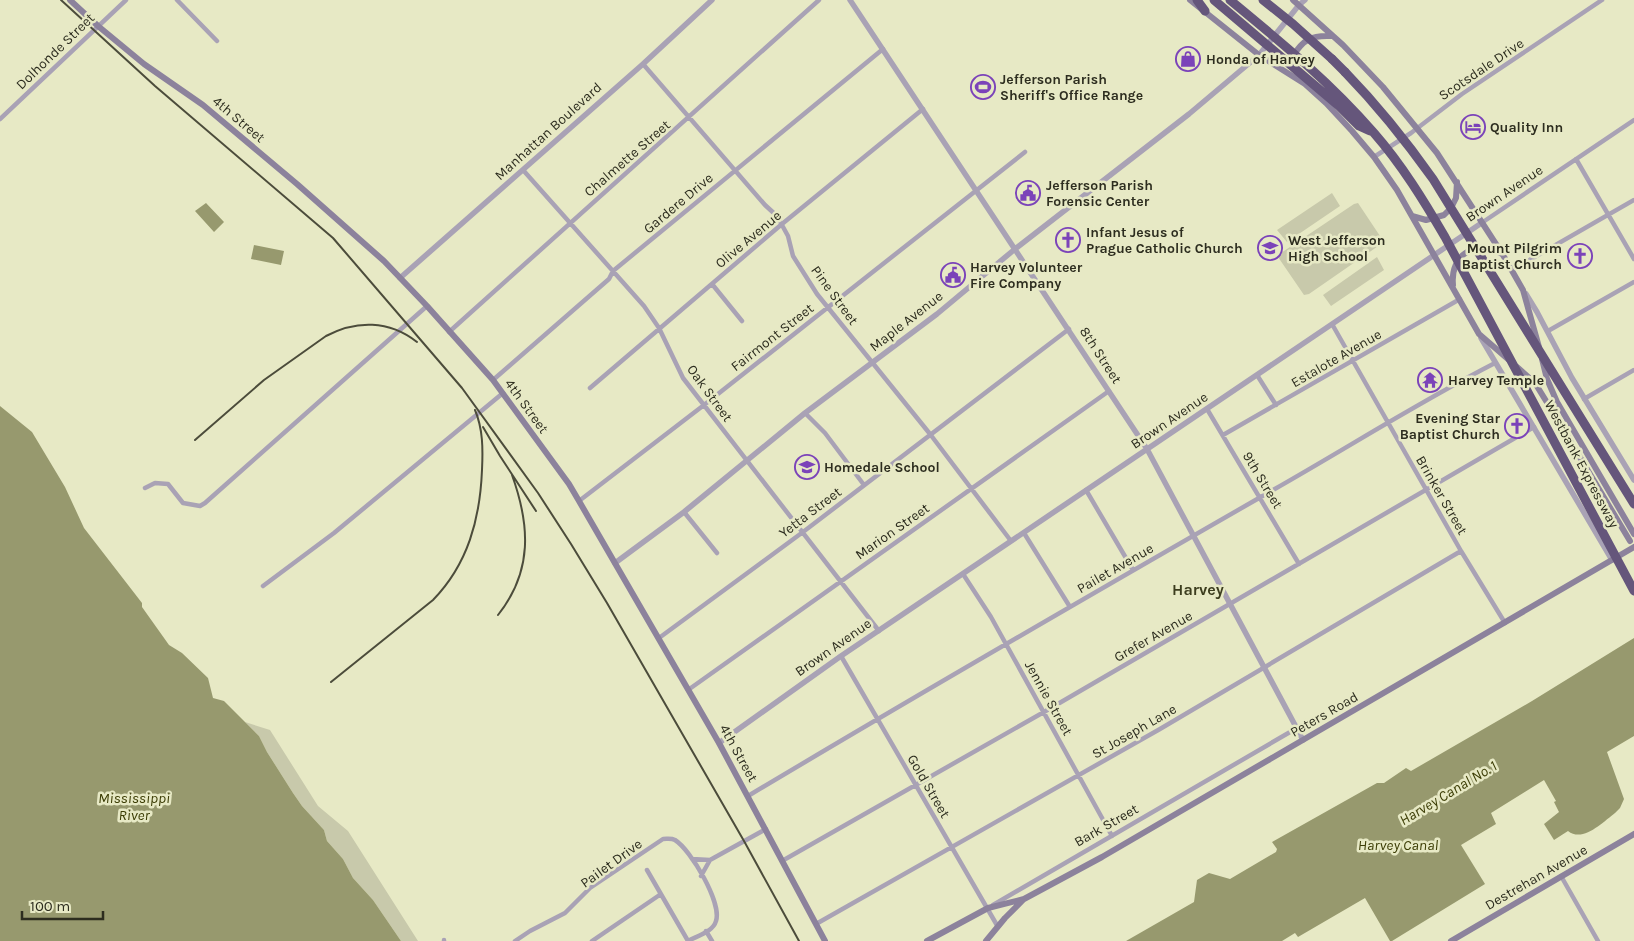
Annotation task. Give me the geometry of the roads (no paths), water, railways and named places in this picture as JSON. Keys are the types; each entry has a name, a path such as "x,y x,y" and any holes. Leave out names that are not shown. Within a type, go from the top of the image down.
{"highway":[{"path":"1197,0 1205,11"},
{"path":"1214,0 1339,106 1359,126 1375,134"},
{"name":"Westbank Expressway","path":"1230,0 1317,74 1375,134 1415,187 1446,237 1634,592"},
{"name":"Westbank Expressway","path":"1263,0 1293,24 1360,87 1433,179 1634,504"},
{"path":"1273,0 1312,35 1332,59"}],"main road":[{"name":"4th Street","path":"70,0 144,64 203,105 297,184 384,261 493,380 569,484 719,743 825,941"},
{"name":"Westbank Expressway","path":"1190,0 1259,55 1298,80 1326,104 1374,157 1412,216 1479,334"},
{"path":"1296,2 1343,45 1383,87 1417,128 1483,222 1523,290 1547,380 1557,402 1634,534"},
{"path":"1298,80 1293,65 1293,56 1300,46 1305,40 1322,35 1331,36"},
{"path":"1412,216 1426,220 1444,215 1451,208 1456,198 1456,181"},
{"path":"1454,287 1453,272 1460,257 1480,248 1489,248 1503,255"},
{"path":"1479,334 1535,383 1630,541"},
{"name":"Peters Road","path":"988,908 1024,899 1102,857 1634,547"},
{"name":"Destrehan Avenue","path":"1451,941 1634,834"},
{"name":"Peters Road","path":"986,941 1024,899"},
{"name":"Bark Street","path":"927,941 988,908"}],"street":[{"name":"Dolhonde Street","path":"0,119 126,0"},
{"path":"178,0 217,40"},
{"name":"Manhattan Boulevard","path":"400,278 643,64 712,0"},
{"name":"Chalmette Street","path":"450,332 819,0"},
{"name":"8th Street","path":"850,0 1147,449 1303,740"},
{"name":"Maple Avenue","path":"615,563 684,512 805,413 937,314 1016,249 1189,114 1259,55 1275,35 1296,2 1305,0"},
{"name":"Scotsdale Drive","path":"1374,157 1462,94 1602,0"},
{"name":"Gardere Drive","path":"493,380 609,279 614,271 883,49"},
{"name":"Pine Street","path":"643,64 777,216 788,236 793,256 817,294 930,434 1011,541"},
{"name":"Olive Avenue","path":"590,388 782,224 923,110"},
{"name":"Brown Avenue","path":"719,743 841,656 1634,120"},
{"name":"Fairmont Street","path":"579,501 1025,152"},
{"path":"1576,159 1634,259"},
{"name":"Oak Street","path":"524,170 644,306 659,328 683,378 879,631"},
{"path":"1512,270 1634,200"},
{"path":"1548,331 1634,282"},
{"path":"712,284 742,321"},
{"path":"1523,290 1548,331 1584,399 1634,480"},
{"name":"Estalote Avenue","path":"1223,435 1460,299"},
{"path":"145,488 155,483 168,484 183,503 200,506 205,503 427,306"},
{"name":"Brinker Street","path":"1332,324 1461,551 1505,623"},
{"name":"Yetta Street","path":"659,638 803,532 1069,329"},
{"name":"Westbank Expressway","path":"1479,334 1612,560"},
{"name":"Pailet Avenue","path":"748,796 1194,534 1388,424 1439,391 1495,363"},
{"path":"1584,399 1634,370"},
{"path":"1257,375 1276,405"},
{"name":"Marion Street","path":"688,690 1109,391"},
{"path":"263,586 334,533 503,393"},
{"name":"9th Street","path":"1207,408 1299,564"},
{"path":"805,413 825,433 864,485"},
{"name":"Grefer Avenue","path":"782,861 1044,712 1534,427"},
{"path":"1086,490 1133,570"},
{"path":"684,512 717,553"},
{"path":"1024,533 1070,607"},
{"name":"St Joseph Lane","path":"816,924 1265,668 1461,551"},
{"name":"Jennie Street","path":"963,574 991,617 1112,836"},
{"name":"Gold Street","path":"841,656 998,927"},
{"name":"Bark Street","path":"988,908 1297,728"},
{"path":"701,876 710,860 766,829"},
{"name":"Pailet Drive","path":"515,941 565,913 590,888 663,839 672,839 682,845 692,859"},
{"path":"692,859 710,860"},
{"path":"647,870 688,941 712,928 716,921 717,912 714,901 692,859"},
{"path":"1561,876 1598,941"},
{"path":"592,941 661,894"},
{"path":"706,931 712,941"}],"water":[{"path":"206,203 224,222 214,232 195,211"},
{"path":"254,245 284,251 281,265 251,259"},
{"name":"Mississippi River","path":"0,406 32,432 65,487 84,528 142,603 142,607 169,645 182,653 208,678 213,698 224,701 259,736 267,752 302,806 324,830 327,841 343,859 353,878 373,900 401,941 0,941"},
{"name":"Harvey Canal","path":"1634,638 1634,736 1607,752 1624,799 1620,808 1615,813 1593,830 1580,835 1568,831 1554,840 1544,824 1559,812 1554,802 1556,801 1544,780 1491,813 1496,824 1461,845 1485,884 1392,941 1390,941 1365,898 1298,937 1295,933 1282,941 1126,941 1194,902 1197,880 1209,873 1230,879 1276,852 1277,849 1272,842 1377,783 1384,783 1406,768 1411,771 1532,701"}],"railway":[{"path":"61,0 155,86 333,238 462,388 538,493 607,603 744,841 799,941"},
{"path":"195,440 264,380 326,336 337,331 361,325 384,326 417,342"},
{"path":"331,682 433,600 445,586 463,556 475,523 481,488 482,439 480,424 475,410"},
{"path":"483,427 536,511"},
{"path":"498,615 517,582 523,565 525,547 522,512 512,475"}],"place":[{"name":"Honda of Harvey","path":"1188,59"},
{"name":"Jefferson Parish Sheriff's Office Range","path":"983,87"},
{"name":"Quality Inn","path":"1473,127"},
{"name":"Jefferson Parish Forensic Center","path":"1028,193"},
{"name":"Infant Jesus of Prague Catholic Church","path":"1068,240"},
{"name":"West Jefferson High School","path":"1270,248"},
{"name":"Mount Pilgrim Baptist Church","path":"1580,256"},
{"name":"Harvey Volunteer Fire Company","path":"953,275"},
{"name":"Harvey Temple","path":"1430,380"},
{"name":"Evening Star Baptist Church","path":"1517,426"},
{"name":"Homedale School","path":"807,467"}],"district":[{"name":"Harvey","path":"1198,589"}],"water label":[{"name":"Harvey Canal No. 1","path":"1448,793"}]}
